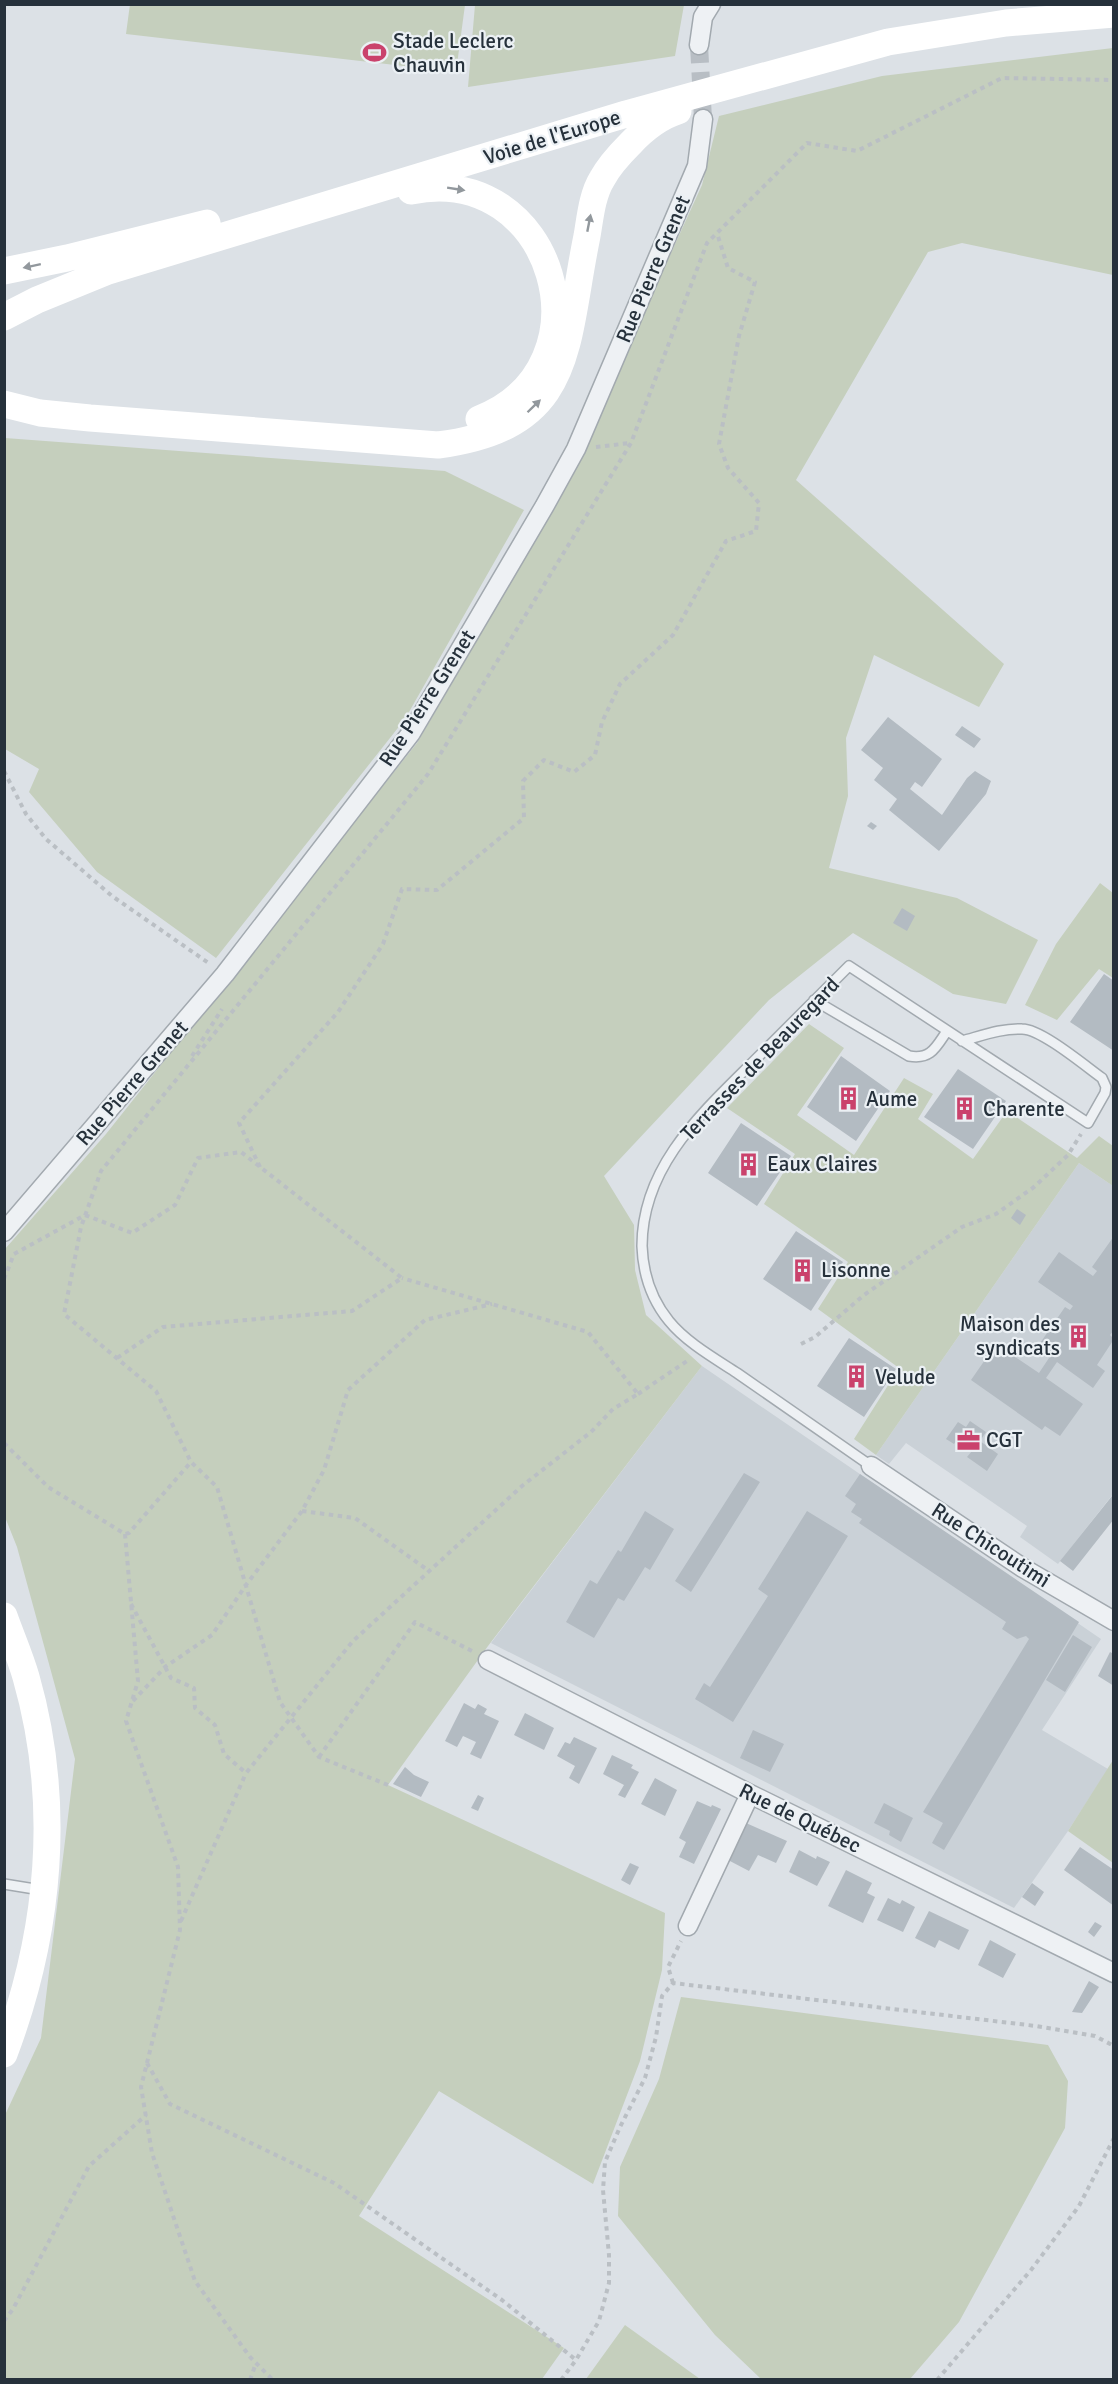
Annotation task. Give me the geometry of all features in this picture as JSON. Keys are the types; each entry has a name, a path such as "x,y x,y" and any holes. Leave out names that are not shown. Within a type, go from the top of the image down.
{"main road":[{"path":"290,209 808,48 878,33 1005,12 1095,4"},
{"name":"Voie de l'Europe","path":"4,300 90,263 888,42 1006,23 1113,14"},
{"path":"4,404 40,413 80,417 438,445 466,441 494,433 531,410 549,390 558,374 569,339 583,255 600,182 618,156 643,130 668,114 888,42"},
{"path":"4,271 290,209 439,187 463,190 494,202 524,225 546,260 555,293 553,329 537,373 523,391 488,416 462,426 441,427 49,398 5,390"},
{"name":"Voie de l'Europe","path":"4,317 37,300 108,271 290,209"},
{"path":"4,1616 26,1677 41,1751 47,1842 26,1888 35,1956 4,2054"},
{"path":"4,1660 22,1730 31,1781 34,1841 18,1954 4,2007"}],"street":[{"path":"699,45 703,18 711,4"},
{"name":"Rue Pierre Grenet","path":"4,1232 225,974 411,733 576,449 697,166 703,119"},
{"name":"Rue Chicoutimi","path":"871,1466 1015,1563 1113,1621"},
{"name":"Rue de Québec","path":"488,1660 750,1794 1113,1973"},
{"path":"688,1926 750,1794"}],"lane":[{"name":"Terrasses de Beauregard","path":"871,1466 704,1350 670,1323 656,1305 647,1281 642,1257 642,1230 655,1180 683,1135 706,1109 849,966 1088,1124"},
{"path":"814,1000 909,1056 920,1058 931,1053 947,1031"},
{"path":"962,1041 993,1032 1023,1028 1037,1032 1102,1078 1106,1087 1105,1093 1088,1124"}],"path":[{"path":"388,1785 319,1757 280,1702 217,1487 190,1462 156,1391 64,1314 85,1215 101,1171 428,774 631,443 707,243 807,143 857,151 1002,78 1113,80"},
{"path":"260,1167 239,1124 338,1012 383,944 402,889 437,890 524,818 523,781 544,760 574,772 595,755 602,722 620,684 673,635 726,541 756,531 759,503 728,468 719,444 739,336 755,282 728,268 717,233"},
{"path":"576,449 631,443"},
{"path":"4,771 26,814 46,839 112,896 225,974"},
{"path":"801,1344 815,1337 864,1295 962,1227 996,1214 1034,1187 1068,1155 1088,1124"},
{"path":"4,1279 14,1254 85,1215 132,1233 175,1205 198,1158 241,1152 402,1278 588,1332 638,1394"},
{"path":"117,1358 162,1327 352,1311 402,1278"},
{"path":"132,1701 165,1667 212,1635 246,1585 302,1511 324,1470 348,1390 425,1320 493,1304"},
{"path":"273,2379 256,2363 195,2281 152,2154 141,2088 180,1924 246,1773 353,1641 522,1486 591,1432 613,1409 704,1350"},
{"path":"4,1443 48,1487 125,1534"},
{"path":"125,1534 129,1533 190,1462"},
{"path":"302,1511 355,1518 429,1571"},
{"path":"125,1534 138,1681 126,1721 178,1867 180,1924"},
{"path":"131,1604 171,1678 194,1688 195,1708 215,1725 224,1754 246,1773"},
{"path":"319,1757 415,1622 488,1660"},
{"path":"673,1983 668,1967 688,1926"},
{"path":"673,1983 1036,2026 1095,2036 1113,2046"},
{"path":"561,2379 576,2360 598,2321 609,2283 609,2255 603,2190 606,2162 620,2127 645,2078 656,2037 662,1996 673,1983"},
{"path":"147,2063 170,2104 334,2183 502,2300 576,2360"},
{"path":"4,2321 14,2309 89,2166 146,2115"},
{"path":"937,2379 1031,2270 1079,2206 1113,2138"},
{"path":"250,2379 256,2363"}],"shaded area":[{"path":"1079,1163 1113,1186 1113,1494 1058,1564 1020,1537 1027,1526 906,1443 889,1464 876,1455"},
{"path":"702,1366 1101,1639 1042,1730 1108,1769 1014,1908 491,1643"}],"green space":[{"name":"Stade Leclerc Chauvin","path":"130,4 465,5 456,72 126,34"},
{"path":"475,4 684,5 675,56 468,87"},
{"path":"1113,48 1113,275 962,243 928,252 796,480 1004,664 979,707 874,655 846,738 848,796 829,868 957,898 1038,940 1006,1004 953,994 853,933 769,1000 604,1176 634,1225 635,1270 646,1315 702,1366 488,1646 388,1785 665,1913 662,1970 640,2061 593,2184 439,2091 359,2216 564,2348 542,2379 5,2380 5,2115 41,2038 75,1759 17,1547 5,1517 5,1249 106,1134 417,743 556,505 702,185 719,116 882,76"},
{"path":"5,438 445,471 524,510 405,719 216,958 97,872 29,792 39,769 5,749"},
{"path":"1100,883 1113,893 1113,978 1099,969 1057,1020 1025,1005 1056,944"},
{"path":"809,1024 844,1048 797,1115 854,1155 904,1078 933,1094 918,1119 973,1159 1007,1111 1077,1158 1099,1136 1113,1146 1113,1186 1079,1163 876,1455 854,1439 899,1368 818,1309 848,1262 764,1204 795,1154 727,1108"},
{"path":"1113,1760 1114,1863 1068,1831"},
{"path":"681,1997 1048,2045 1068,2081 1065,2128 959,2322 910,2379 761,2379 715,2335 618,2216 620,2167 659,2079"},
{"path":"625,2325 700,2379 586,2379"}],"building":[{"path":"888,717 942,759 922,787 915,782 910,789 942,815 967,778 975,771 991,781 986,794 939,851 889,810 897,799 874,780 883,768 861,750"},
{"path":"962,726 981,739 974,748 955,735"},
{"path":"871,822 877,826 873,830 867,826"},
{"path":"902,908 915,916 907,931 893,923"},
{"path":"1104,974 1114,981 1114,1051 1070,1022"},
{"name":"Aume","path":"841,1056 890,1091 856,1141 807,1107"},
{"name":"Charente","path":"958,1069 1006,1101 973,1149 924,1117"},
{"name":"Eaux Claires","path":"741,1123 791,1156 757,1206 708,1173"},
{"path":"1017,1209 1026,1215 1020,1225 1011,1218"},
{"name":"Lisonne","path":"796,1231 843,1262 811,1311 763,1279"},
{"name":"Maison des syndicats","path":"1114,1236 1114,1330 1110,1335 1114,1339 1097,1365 1105,1371 1093,1388 1057,1362 1046,1378 1083,1404 1060,1436 1045,1426 1042,1430 971,1380 996,1344 1039,1373 1049,1358 1036,1349 1065,1307 1070,1310 1073,1306 1038,1282 1059,1252 1093,1276 1097,1271 1092,1267"},
{"name":"Velude","path":"849,1338 896,1369 864,1417 817,1386"},
{"path":"970,1421 986,1432 980,1441 998,1454 987,1471 967,1457 972,1451 956,1441 954,1444 946,1439 958,1422 966,1427"},
{"path":"744,1473 760,1482 691,1592 675,1581"},
{"path":"860,1474 1079,1622 944,1850 932,1843 943,1823 923,1812 1029,1639 1026,1636 1017,1639 1002,1629 1006,1622 859,1523 862,1519 851,1512 856,1504 845,1496"},
{"path":"1112,1496 1114,1519 1073,1571 1060,1561"},
{"path":"645,1511 674,1529 650,1570 645,1567 624,1601 618,1598 594,1638 566,1622 590,1580 597,1584 618,1550 621,1552"},
{"path":"807,1511 848,1536 733,1722 695,1699 704,1683 710,1687 768,1596 758,1589"},
{"path":"1073,1635 1092,1647 1065,1692 1046,1680"},
{"path":"1110,1652 1114,1654 1114,1686 1098,1676"},
{"path":"464,1703 475,1709 478,1704 487,1709 484,1714 499,1721 481,1759 470,1754 476,1742 463,1736 457,1747 445,1741"},
{"path":"525,1713 554,1728 544,1750 514,1735"},
{"path":"753,1730 784,1744 770,1772 740,1758"},
{"path":"574,1737 597,1748 579,1784 569,1778 575,1766 557,1756 565,1742 570,1744"},
{"path":"612,1755 633,1765 631,1768 639,1772 625,1798 618,1795 624,1785 603,1774"},
{"path":"405,1767 414,1775 429,1782 421,1797 393,1784"},
{"path":"655,1778 677,1790 665,1816 641,1804"},
{"path":"478,1795 484,1798 478,1811 471,1808"},
{"path":"697,1801 721,1809 694,1864 679,1857 686,1842 679,1838"},
{"path":"884,1803 913,1818 901,1842 889,1835 890,1831 874,1823"},
{"path":"746,1823 787,1841 776,1863 758,1855 749,1871 728,1860"},
{"path":"1080,1847 1114,1870 1114,1906 1064,1870"},
{"path":"799,1850 816,1859 817,1856 830,1862 817,1886 789,1872"},
{"path":"630,1863 639,1867 630,1885 621,1880"},
{"path":"846,1870 872,1883 867,1893 875,1897 863,1923 828,1906"},
{"path":"1032,1883 1044,1892 1035,1906 1022,1897"},
{"path":"888,1898 900,1904 902,1900 915,1907 903,1932 877,1920"},
{"path":"929,1911 969,1930 959,1950 939,1940 935,1948 915,1938"},
{"path":"1095,1922 1102,1926 1094,1937 1088,1932"},
{"path":"990,1940 1016,1954 1003,1978 978,1965"},
{"path":"1089,1981 1099,1987 1082,2013 1072,2012"}],"tunnel":[{"path":"699,45 703,119"}],"place":[{"name":"Stade Leclerc Chauvin","path":"375,53"},
{"name":"Aume","path":"848,1099"},
{"name":"Charente","path":"965,1109"},
{"name":"Eaux Claires","path":"749,1164"},
{"name":"Lisonne","path":"803,1270"},
{"name":"Maison des syndicats","path":"1078,1336"},
{"name":"Velude","path":"857,1377"},
{"name":"CGT","path":"968,1440"}]}
